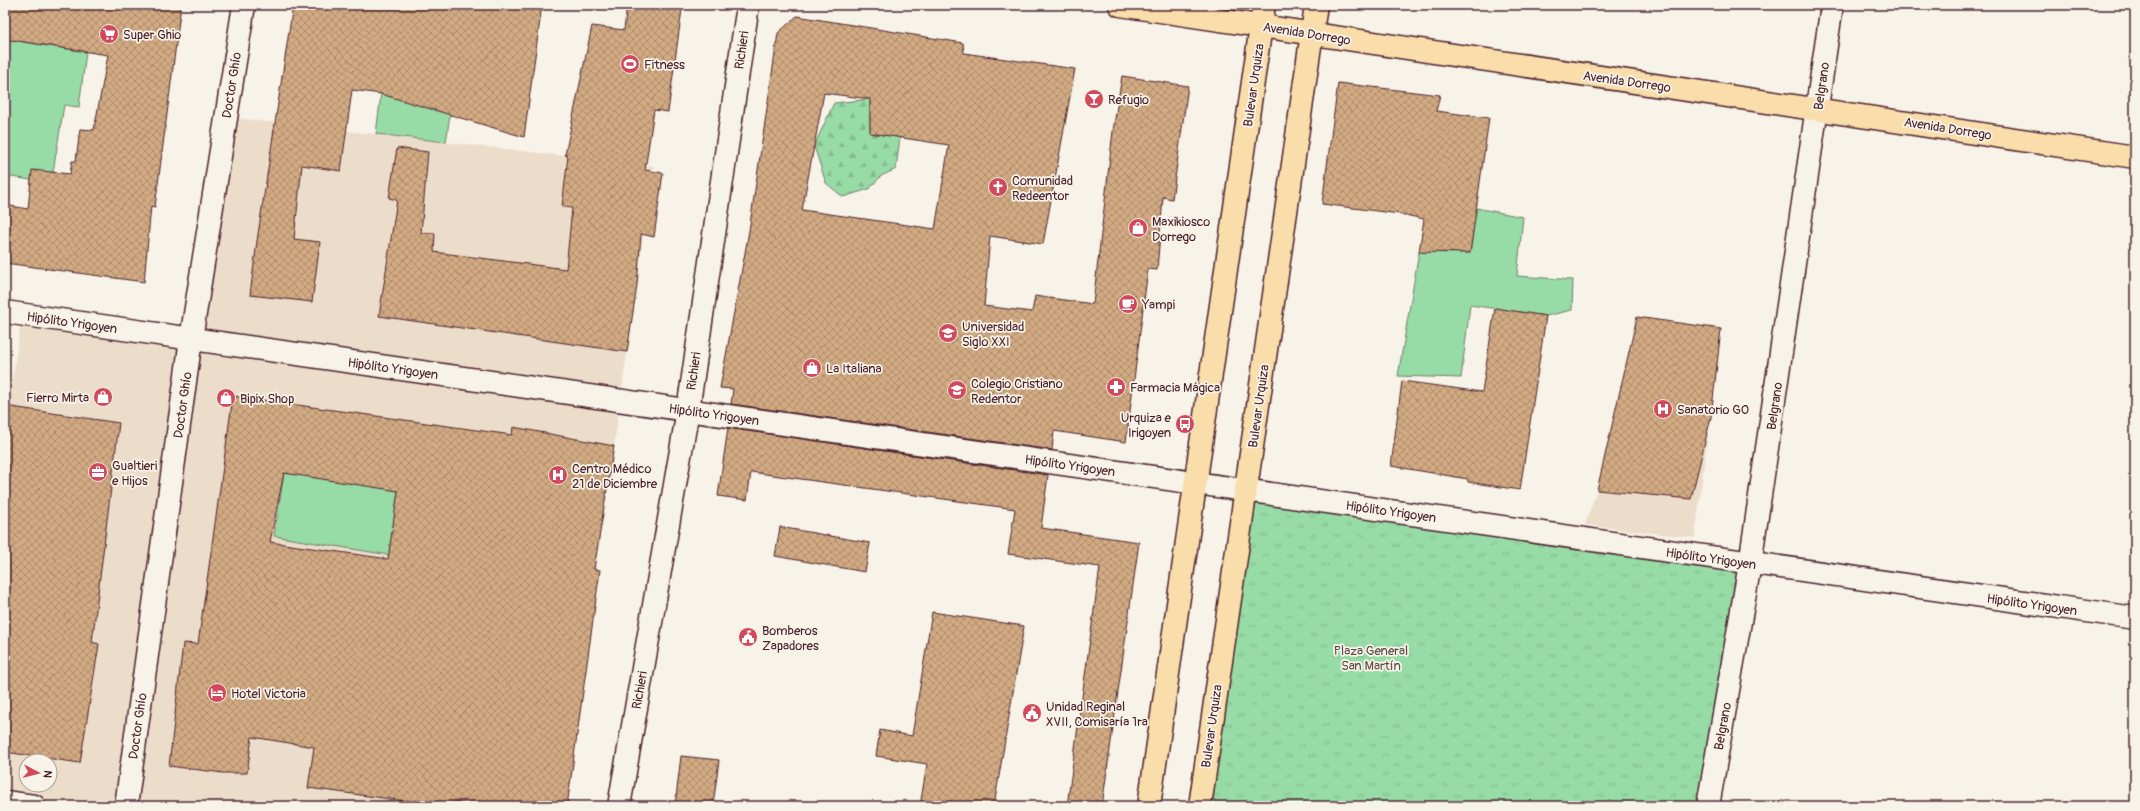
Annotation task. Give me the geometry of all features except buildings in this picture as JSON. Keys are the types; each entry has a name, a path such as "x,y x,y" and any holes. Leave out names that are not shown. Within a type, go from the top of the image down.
{"main road":[{"name":"Avenida Dorrego","path":"1120,5 1312,35 1818,108 2135,156"},
{"name":"Bulevar Urquiza","path":"1149,806 1264,5"},
{"name":"Bulevar Urquiza","path":"1200,806 1316,5"}],"street":[{"name":"Doctor Ghío","path":"126,806 191,339 244,5"},
{"name":"Richieri","path":"619,806 688,410 748,5"},
{"name":"Belgrano","path":"1708,806 1750,564 1832,5"},
{"name":"Hipólito Yrigoyen","path":"5,312 1246,490 1750,564 2135,618"},
{"path":"5,802 34,806"}],"shaded area":[{"path":"226,117 653,166 614,446 552,806 322,806 303,804 302,806 5,806 5,429 22,315 191,339"},
{"name":"Sanatorio GO","path":"1637,317 1721,329 1695,538 1585,525 1597,490"}],"green space":[{"path":"5,39 86,52 79,107 64,105 53,172 31,180 5,176"},
{"path":"459,54 446,142 376,134 381,94"},
{"path":"870,99 870,133 900,137 896,169 881,176 869,189 843,197 826,183 814,146 834,103"},
{"path":"1476,208 1523,217 1517,276 1573,280 1572,310 1546,316 1470,305 1461,378 1398,376 1419,252 1470,253"},
{"path":"284,473 401,473 389,555 274,536"},
{"name":"Plaza General San Martín","path":"1246,490 1750,564 1708,806 1200,806"}],"place":[{"name":"Super Ghio","path":"109,34"},
{"name":"Fitness","path":"630,64"},
{"name":"Refugio","path":"1094,99"},
{"name":"Comunidad Redeentor","path":"998,187"},
{"name":"Maxikiosco Dorrego","path":"1138,228"},
{"name":"Yampi","path":"1128,304"},
{"name":"Universidad Siglo XXI","path":"948,333"},
{"name":"La Italiana","path":"812,368"},
{"name":"Farmacia Mágica","path":"1116,387"},
{"name":"Colegio Cristiano Redentor","path":"957,390"},
{"name":"Fierro Mirta","path":"103,397"},
{"name":"Bipix Shop","path":"226,398"},
{"name":"Sanatorio GO","path":"1663,409"},
{"name":"Urquiza e Irigoyen","path":"1185,424"},
{"name":"Gualtieri e Hijos","path":"98,472"},
{"name":"Centro Médico 21 de Diciembre","path":"558,475"},
{"name":"Bomberos Zapadores","path":"748,637"},
{"name":"Hotel Victoria","path":"217,693"},
{"name":"Unidad Reginal XVII, Comisaría 1ra","path":"1032,713"}]}
